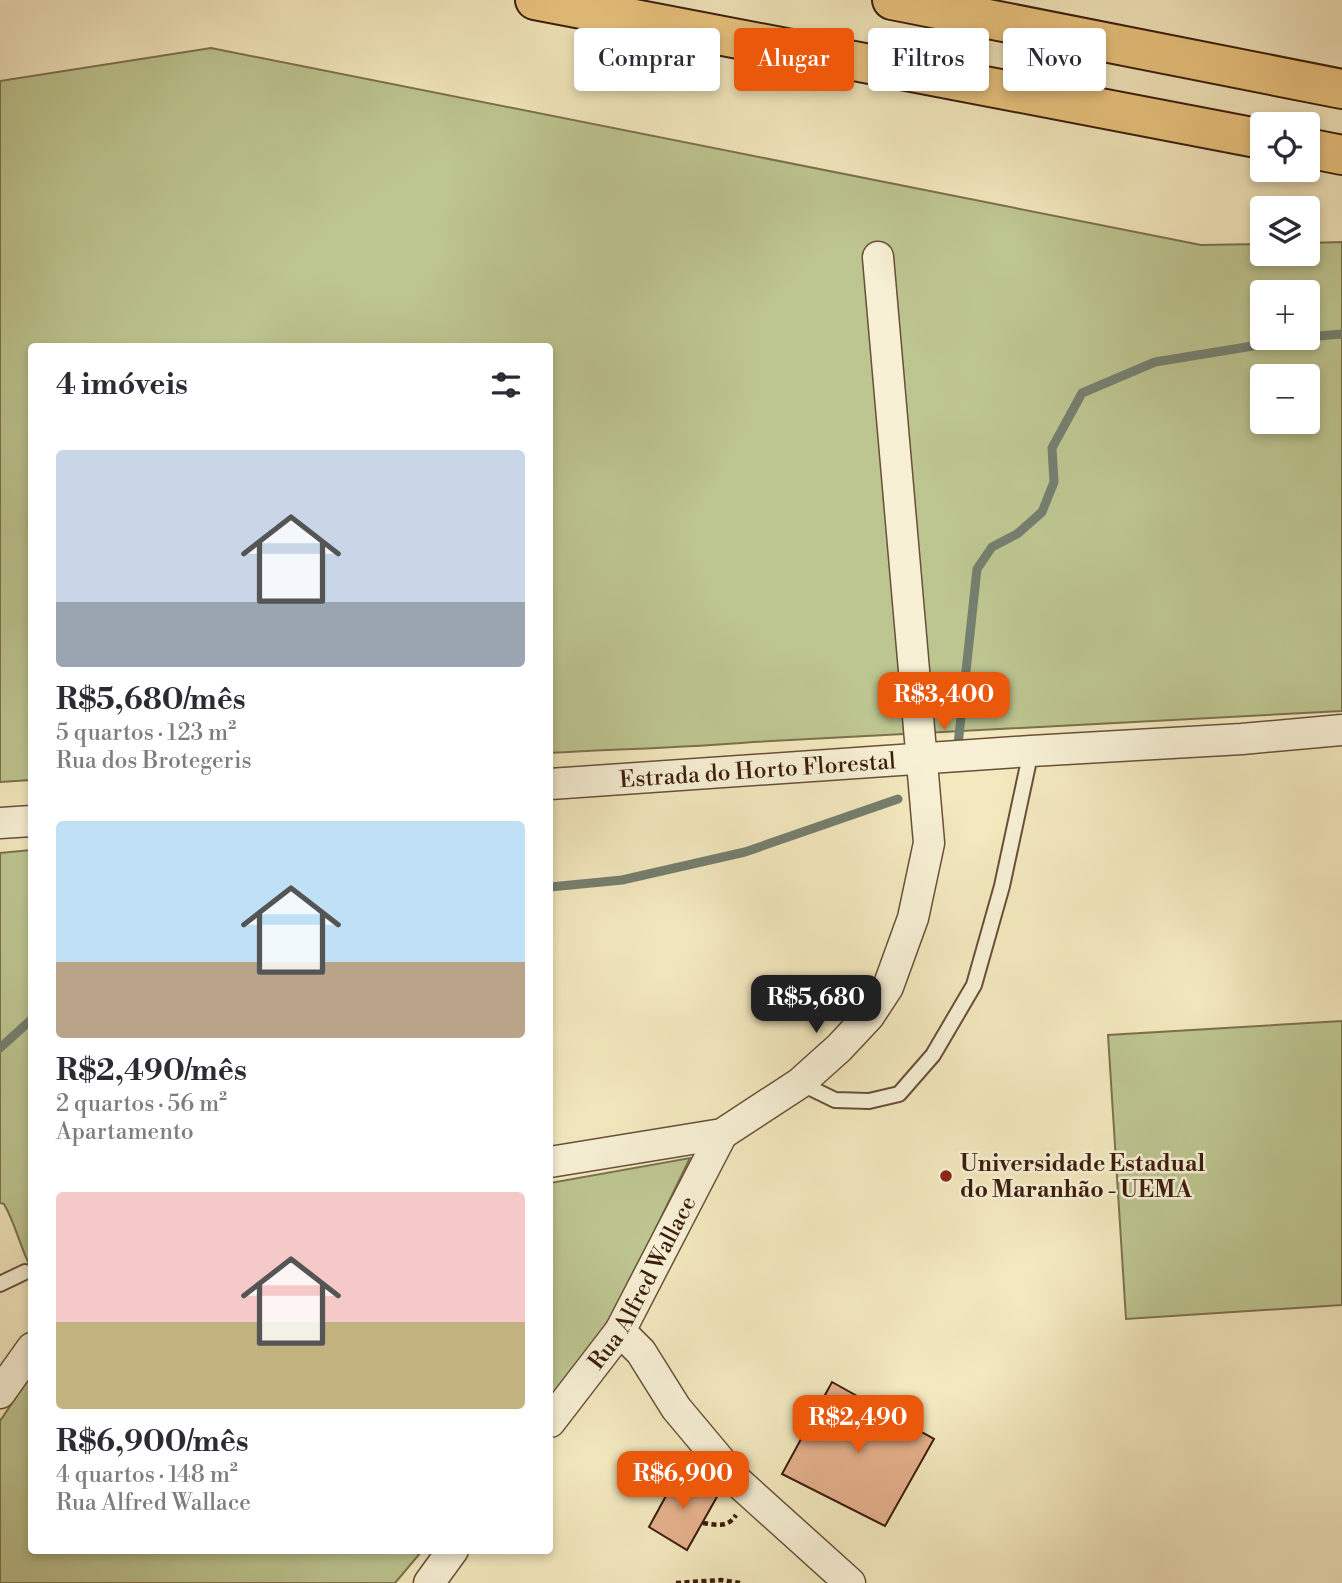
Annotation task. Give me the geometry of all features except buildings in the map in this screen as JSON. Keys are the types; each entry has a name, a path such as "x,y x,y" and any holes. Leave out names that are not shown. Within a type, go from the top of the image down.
{"main road":[{"path":"535,0 1250,137"},
{"path":"892,0 1342,89"},
{"path":"1320,151 1342,155"}],"street":[{"path":"553,1162 722,1134 800,1083 869,1016 888,987 914,918 929,843 878,257"},
{"name":"Estrada do Horto Florestal","path":"553,784 1242,739 1342,730"},
{"path":"0,823 28,821"},
{"name":"Rua Alfred Wallace","path":"553,1418 620,1331 722,1134"},
{"path":"620,1331 641,1352 677,1408 738,1482 850,1583"},
{"path":"0,1393 28,1354"},
{"path":"429,1583 450,1554"}],"lane":[{"path":"800,1083 835,1100 869,1101 899,1094 933,1055 974,985 1002,886 1031,751"},
{"path":"0,1284 25,1272"}],"path":[{"path":"676,1583 721,1580 740,1583"}],"green space":[{"path":"211,48 1201,245 1250,244 1250,266 1320,266 1320,243 1342,242 1342,711 553,753 553,343 28,343 28,780 0,782 0,81"},
{"path":"28,850 28,1261 8,1212 4,1204 0,1203 0,853"},
{"path":"1342,1021 1342,1305 1126,1319 1108,1035"},
{"path":"690,1158 622,1298 595,1344 553,1394 553,1182"},
{"path":"28,1379 28,1554 419,1554 395,1583 0,1583 0,1421"}],"waterway":[{"path":"1320,336 1342,334"},
{"path":"958,745 977,569 992,547 1017,534 1042,512 1054,482 1052,448 1082,393 1155,362 1250,346"},
{"path":"553,887 622,880 745,852 898,799"},
{"path":"0,1048 28,1023"}],"place":[{"name":"Universidade Estadual do Maranhão - UEMA","path":"946,1176"}]}
